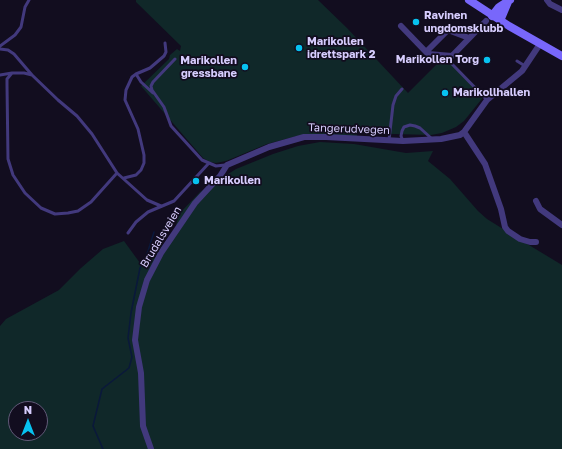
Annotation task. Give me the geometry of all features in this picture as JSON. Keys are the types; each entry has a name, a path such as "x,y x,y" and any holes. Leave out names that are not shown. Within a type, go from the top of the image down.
{"main road":[{"path":"468,0 489,18 500,21 562,56"},
{"path":"489,18 509,1"},
{"path":"500,21 509,1"}],"street":[{"path":"547,0 550,4 562,10"},
{"path":"401,26 428,54 450,60 489,18"},
{"path":"426,52 448,30 469,38"},
{"path":"536,242 520,239 508,231 505,227 501,209 485,164 464,132 488,100 526,66 540,44"},
{"name":"Tangerudvegen","path":"227,165 269,147 304,138 326,137 403,141 432,140 451,138 464,132"},
{"name":"Brudalsveien","path":"151,449 143,426 141,373 137,358 135,340 139,307 147,280 160,253 191,207 220,176 227,165"},
{"path":"536,201 540,209 562,225"}],"lane":[{"path":"0,46 15,36 21,27 28,0"},
{"path":"124,178 136,175 141,170 144,163 144,155 138,129 125,100 126,90 132,77 158,62 166,52 165,44"},
{"path":"0,49 8,50 14,54 32,75 77,116 92,134 117,173 147,200 161,206"},
{"path":"175,59 152,84 152,90 164,107 173,129 202,160 208,164 216,166 227,165"},
{"path":"450,60 488,100"},
{"path":"517,61 526,66"},
{"path":"12,73 7,79 8,159 12,175 25,193 41,208 55,214 68,214 78,211 91,202 117,173"},
{"path":"0,75 24,73 32,75"},
{"path":"136,74 147,89 156,96"},
{"path":"389,140 393,105 396,96 402,89"},
{"name":"Tangerudvegen","path":"403,141 401,136 402,131 404,127 410,125 420,128 432,140"},
{"path":"128,233 141,218 161,206 167,205 174,201 208,164"}],"green space":[{"path":"136,0 318,0 347,28 408,93 445,56 485,95 464,121 456,127 442,133 431,135 357,133 357,136 297,136 267,144 226,161 216,163 210,162 203,158 141,86 169,59 170,55 177,49 180,51 181,46 136,2"},
{"path":"320,142 354,144 406,153 433,151 428,161 450,179 487,219 562,265 562,449 0,449 0,326 6,319 59,290 103,249 124,241 140,263 173,237 179,214 200,192 236,169 298,146"}],"waterway":[{"path":"103,449 93,426 102,389 129,368 132,357 128,338 131,313 140,268 148,251 154,232"}],"place":[{"name":"Ravinen ungdomsklubb","path":"416,22"},
{"name":"Marikollen idrettspark 2","path":"299,48"},
{"name":"Marikollen Torg","path":"487,60"},
{"name":"Marikollen gressbane","path":"245,67"},
{"name":"Marikollhallen","path":"445,93"},
{"name":"Marikollen","path":"196,181"}]}
